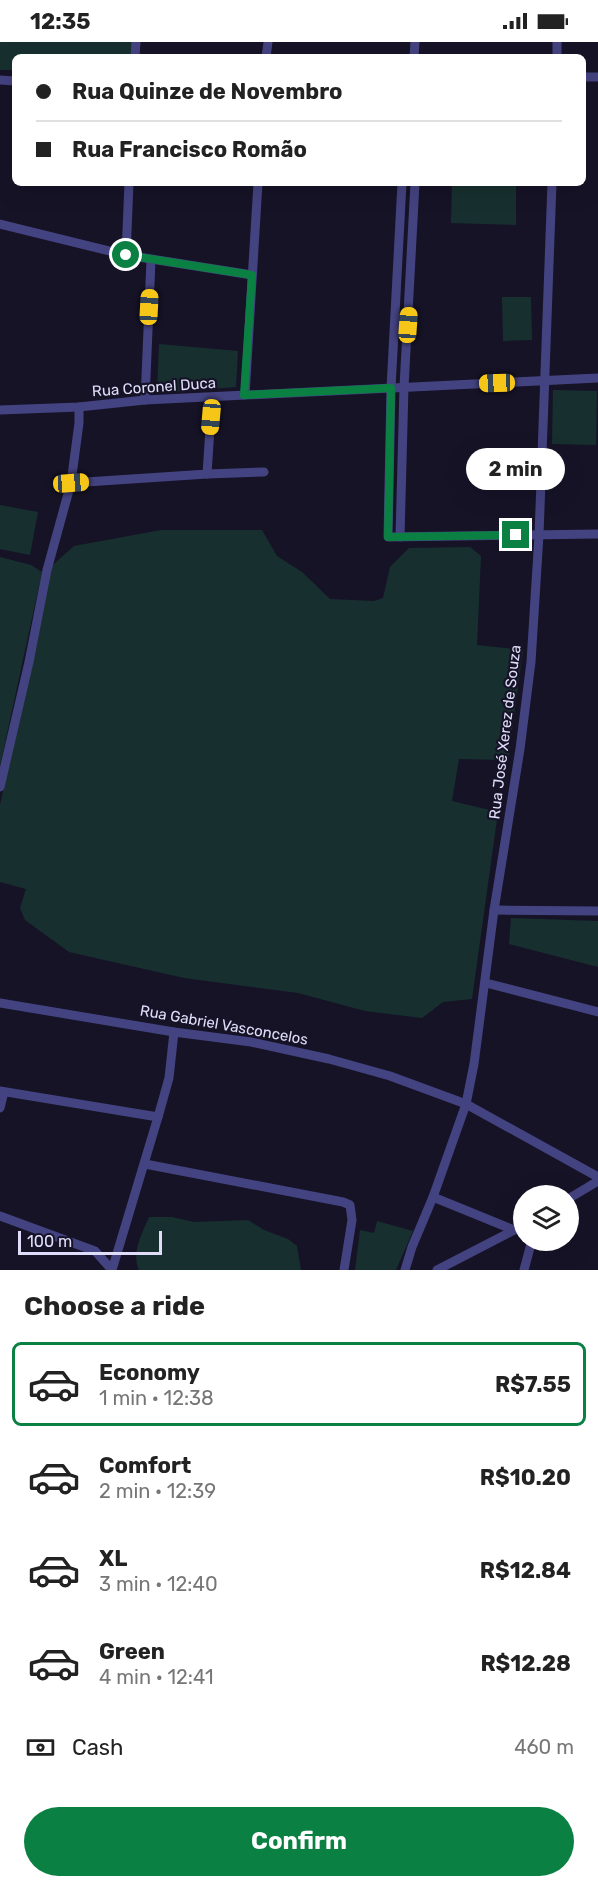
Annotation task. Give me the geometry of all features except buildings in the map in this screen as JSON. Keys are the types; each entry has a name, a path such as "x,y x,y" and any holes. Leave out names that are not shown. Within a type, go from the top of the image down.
{"street":[{"path":"126,255 129,186"},
{"path":"244,395 258,186"},
{"path":"402,186 391,388 388,537 598,534"},
{"path":"400,537 400,477 415,186"},
{"name":"Rua José Xerez de Souza","path":"405,1270 466,1104 520,749 531,662 552,186"},
{"path":"0,224 126,255 252,275"},
{"path":"400,243 412,243"},
{"path":"145,400 151,260"},
{"path":"397,304 410,304"},
{"name":"Rua Coronel Duca","path":"0,410 79,407 145,400 598,378"},
{"path":"207,474 212,398"},
{"path":"0,787 47,570 71,483 79,407"},
{"path":"71,483 264,472"},
{"path":"388,478 400,477"},
{"path":"494,910 598,911"},
{"path":"486,983 598,1012"},
{"name":"Rua Gabriel Vasconcelos","path":"0,1003 174,1032 251,1042 329,1059 390,1076 466,1104 598,1179"},
{"path":"112,1270 169,1078 174,1032"},
{"path":"0,1108 2,1092 158,1117"},
{"path":"145,1164 350,1205 352,1220 344,1270"},
{"path":"579,1192 598,1179"},
{"path":"433,1197 513,1230"},
{"path":"0,1216 95,1251 112,1270"},
{"path":"437,1270 513,1231"},
{"path":"524,1270 529,1251"}],"green space":[{"path":"0,42 133,42 132,54 12,54 12,70 0,70"},
{"path":"452,186 516,186 516,225 451,223"},
{"path":"502,297 531,297 532,340 503,341"},
{"path":"159,344 238,351 236,387 157,393"},
{"path":"553,390 597,391 596,445 552,444"},
{"path":"0,505 38,512 30,555 0,549"},
{"path":"161,530 262,530 277,556 302,572 330,599 374,601 383,598 390,567 409,548 470,547 481,556 477,645 523,650 508,760 459,759 452,801 498,812 472,999 443,1002 422,1018 365,1011 298,993 184,978 69,952 25,920 20,908 26,889 0,882 0,805 23,702 47,570 74,546"},
{"path":"0,557 31,565 42,572 0,766"},
{"path":"511,918 598,921 598,967 509,944"},
{"path":"149,1217 172,1217 194,1222 248,1220 264,1230 288,1239 297,1246 301,1270 139,1270 137,1250"},
{"path":"377,1221 413,1231 396,1270 355,1270 360,1230 374,1233"}],"route":[{"path":"126,255 252,275 244,395 391,388 388,537 516,535"}]}
